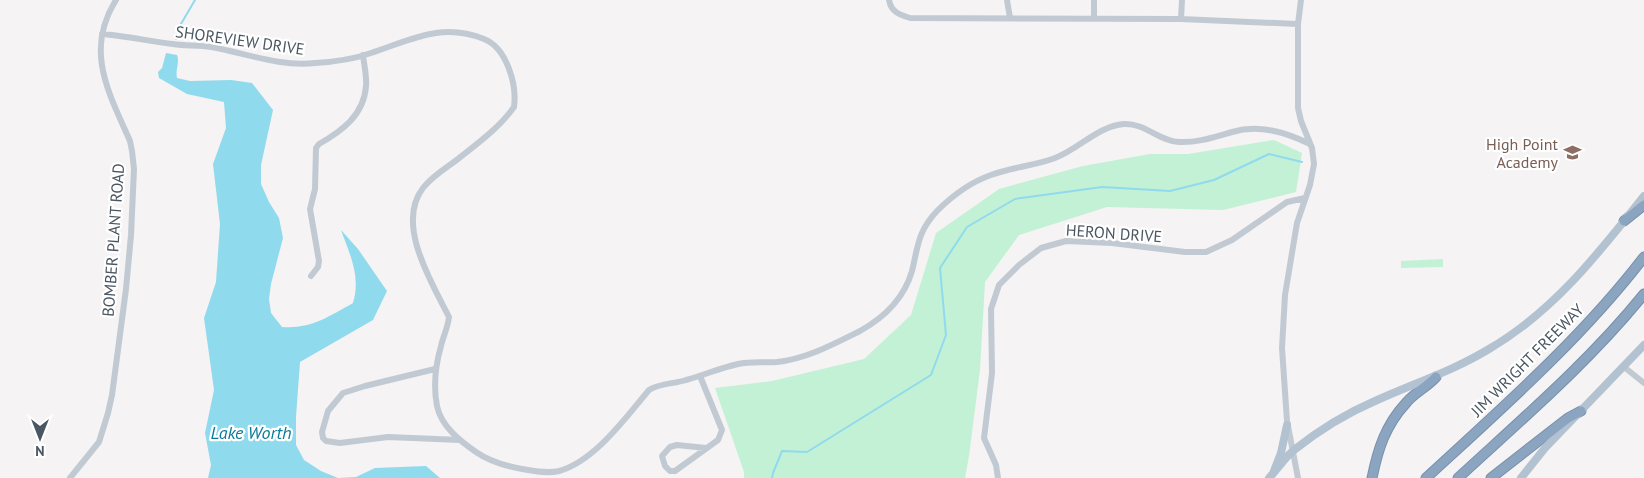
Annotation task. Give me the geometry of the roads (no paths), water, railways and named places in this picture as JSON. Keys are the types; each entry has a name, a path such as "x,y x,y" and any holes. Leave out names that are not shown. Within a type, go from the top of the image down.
{"highway":[{"path":"1624,221 1644,205"},
{"name":"JIM WRIGHT FREEWAY","path":"1426,478 1535,376 1590,320 1644,257"},
{"path":"1458,478 1572,373 1644,294"},
{"path":"1372,478 1384,434 1406,402 1436,377"},
{"path":"1491,478 1568,418 1581,411"}],"main road":[{"path":"1271,476 1292,451 1338,420 1374,401 1436,377 1489,349 1548,306 1573,281 1644,196"},
{"path":"1521,478 1545,448 1644,345"},
{"path":"1271,476 1281,453 1287,425"}],"street":[{"name":"BOMBER PLANT ROAD","path":"70,478 99,442 108,413 126,289 134,169 132,151 130,141 102,74 102,34 116,0"},
{"path":"889,0 894,11 910,18 1181,19 1298,24"},
{"path":"1007,0 1010,18"},
{"path":"1094,0 1094,18"},
{"path":"1181,19 1182,0"},
{"path":"1298,478 1287,425 1282,348 1285,295 1297,223 1310,185 1314,164 1310,144 1298,108 1298,24 1301,0"},
{"name":"SHOREVIEW DRIVE","path":"102,34 208,47 288,64 316,63 364,55 428,34 440,32 460,32 486,39 496,46 511,74 514,107 506,118 473,147 430,179 421,190 415,206 413,219 415,240 418,252 448,317 435,369 434,388 438,408 447,426 460,440 481,455 510,467 541,472 559,471 582,460 596,449 649,390 654,387 700,376 741,363 778,362 796,358 832,346 863,329 892,308 908,281 919,236 925,226 937,211 976,180 992,174 1056,158 1107,128 1124,124 1143,128 1164,139 1178,142 1204,140 1250,128 1290,134 1310,144"},
{"path":"311,276 318,267 319,261 310,209 315,189 316,148 319,144 348,126 362,103 366,85 364,55"},
{"name":"HERON DRIVE","path":"998,478 996,465 984,438 992,373 991,309 999,285 1019,265 1040,248 1066,241 1112,243 1185,252 1206,252 1232,240 1287,202 1305,198"},
{"path":"1624,367 1644,384"},
{"path":"435,369 344,393 328,411 322,432 323,438 326,442 340,443 388,437 460,440"},
{"path":"700,376 722,430 718,440 675,471 670,471 665,466 662,456 670,448 677,445 706,448"}],"water":[{"name":"Lake Worth","path":"166,53 177,55 177,78 190,81 231,80 252,83 273,110 261,165 261,184 279,218 283,238 269,299 271,313 282,327 311,324 353,303 356,284 355,275 351,257 341,230 358,249 387,291 373,320 300,362 296,445 304,460 321,471 338,478 208,478 211,465 205,433 214,390 204,318 216,282 220,224 213,164 226,128 224,102 187,94 159,78 158,72 162,68"},
{"path":"426,466 440,478 338,478 356,477 375,468"}],"waterway":[{"path":"176,39 178,29 195,0"},
{"path":"772,478 782,451 807,452 931,375 946,335 940,268 967,227 1015,199 1102,187 1170,191 1214,180 1269,154 1302,162"}],"place":[{"name":"High Point Academy","path":"1572,153"}]}
